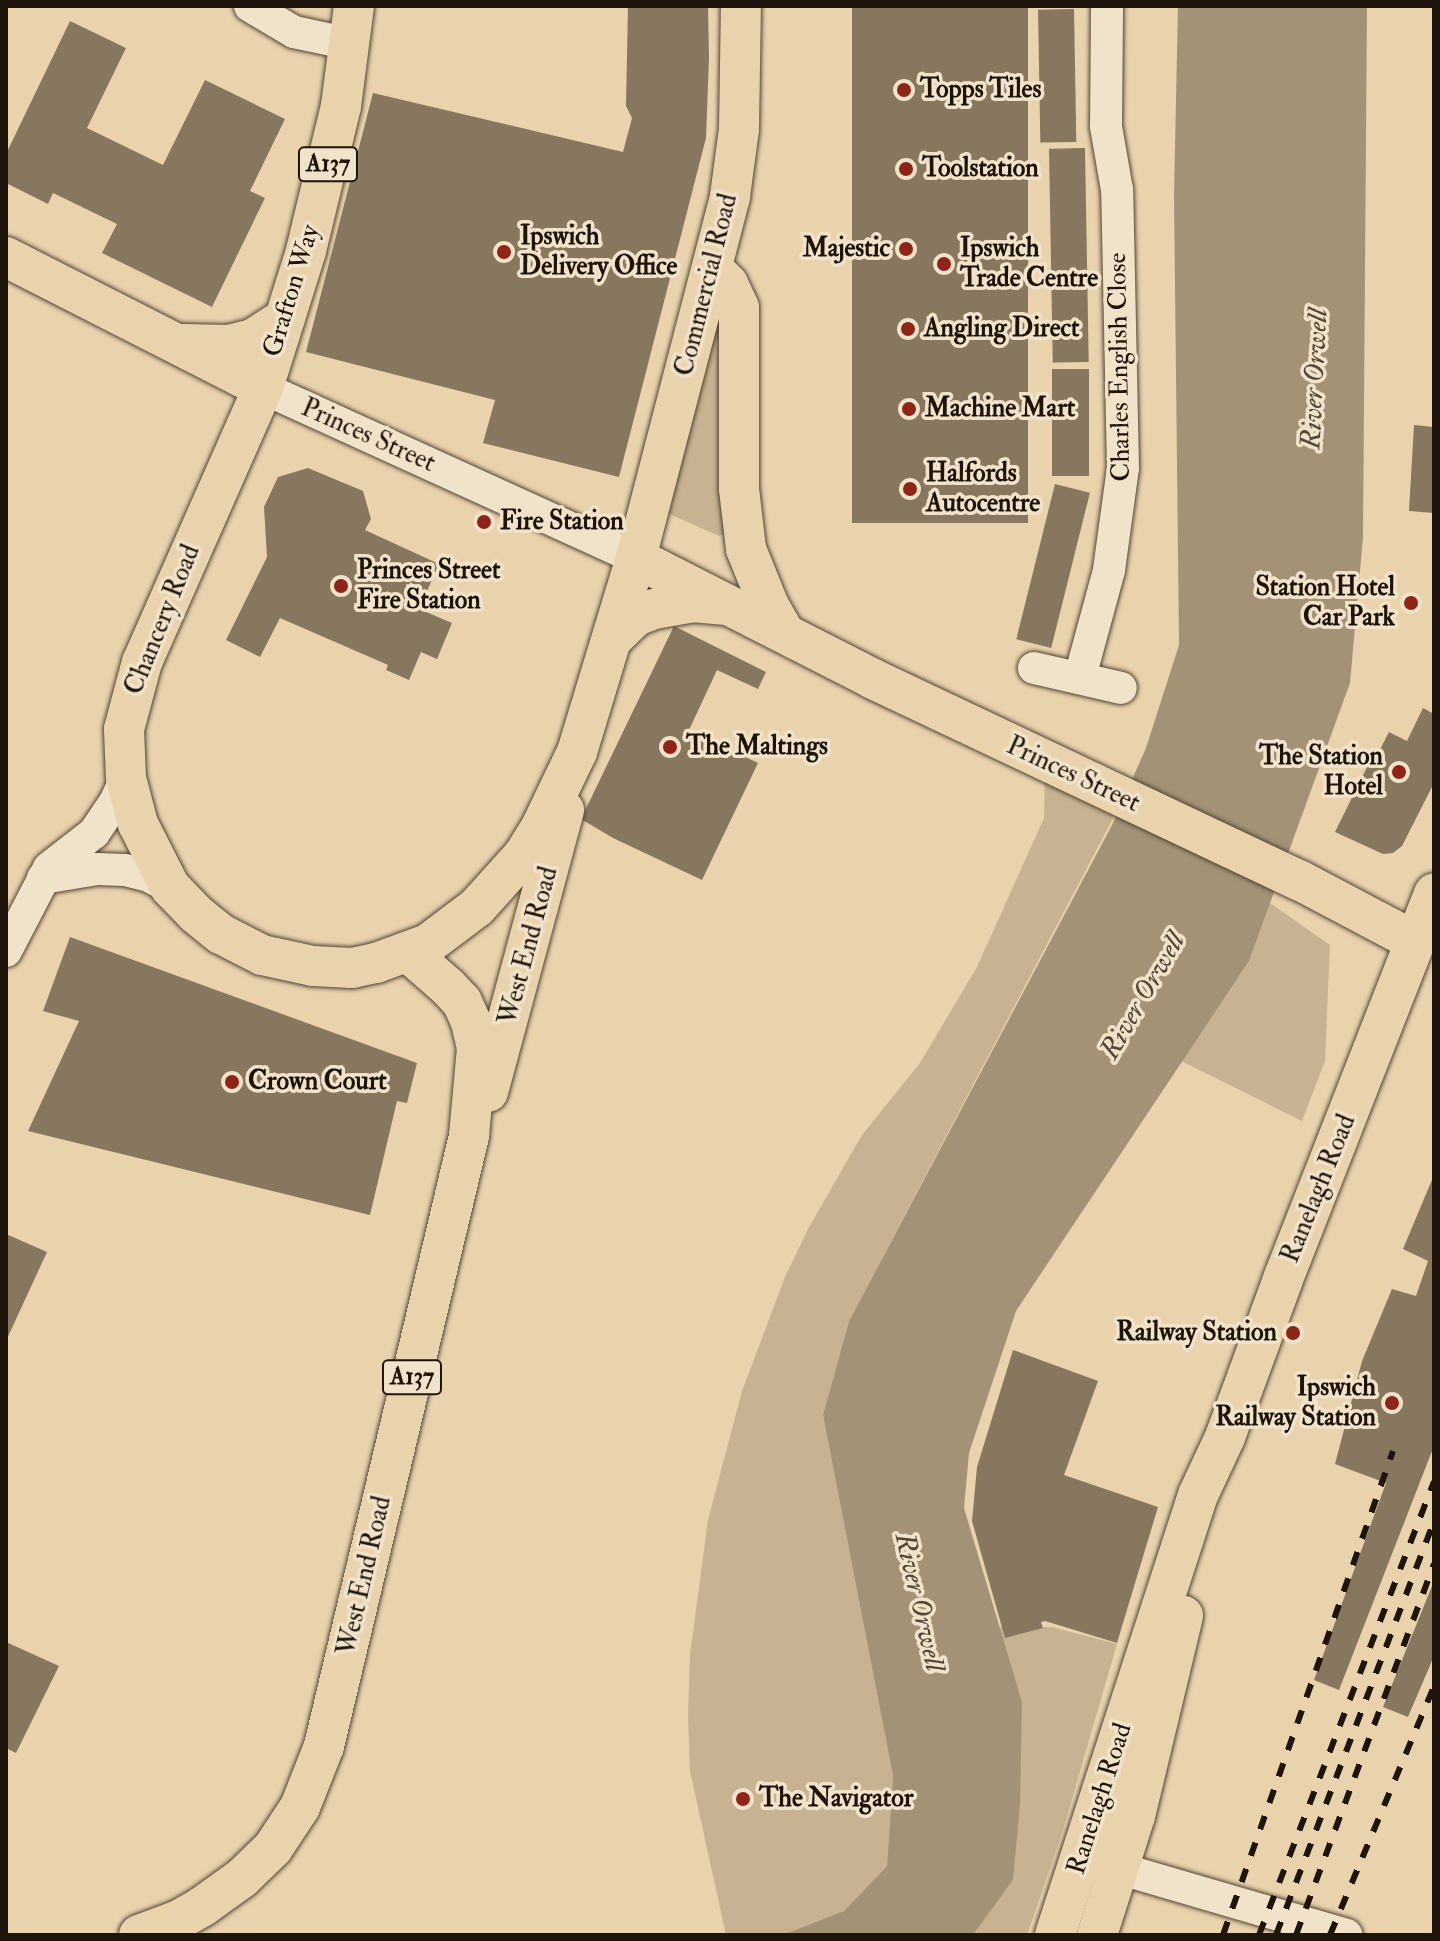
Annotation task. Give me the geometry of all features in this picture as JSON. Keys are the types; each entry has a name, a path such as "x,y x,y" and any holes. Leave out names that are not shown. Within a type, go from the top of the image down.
{"main road":[{"name":"Commercial Road","path":"636,558 714,270 737,151 741,6"},
{"name":"Grafton Way","path":"263,388 324,178 352,25"},
{"name":"Princes Street","path":"6,257 263,388"},
{"path":"714,270 728,284 739,308 739,489 746,549 769,606 784,632"},
{"path":"174,343 229,345 253,339 285,318"},
{"name":"Chancery Road","path":"263,388 142,662 124,729 126,778 138,824 170,887 221,934 262,955 313,966 352,968 408,952 457,925 497,888 542,825 577,752 636,558"},
{"name":"Princes Street","path":"636,558 925,705 1299,880 1414,941"},
{"name":"Princes Street","path":"612,639 636,616 670,604 692,602 734,606"},
{"name":"West End Road","path":"469,1136 494,1077 577,752"},
{"name":"Ranelagh Road","path":"1055,1935 1198,1495 1225,1437 1434,893"},
{"name":"West End Road","path":"139,1935 179,1920 242,1878 273,1848 300,1807 324,1746 469,1136 477,1048 471,1022 462,1002 408,952"},
{"name":"Ranelagh Road","path":"1097,1935 1119,1868 1225,1437"}],"street":[{"path":"250,6 294,32 352,25"},
{"name":"Charles English Close","path":"1080,677 1109,570 1123,468 1117,190 1106,126 1107,6"},
{"name":"Princes Street","path":"263,388 636,558"},
{"path":"1034,668 1121,688"},
{"path":"6,951 49,868 94,833 115,802 126,778"},
{"path":"43,878 97,869 125,870 149,876 170,887"},
{"path":"1081,1858 1347,1935"}],"shaded area":[{"path":"719,322 731,531 719,536 665,512"},
{"path":"1045,762 1130,786 849,1321 823,1415 893,1776 887,1866 844,1911 782,1935 726,1935 690,1771 688,1716 690,1655 708,1520 742,1391 785,1277 808,1229 862,1135 920,1063 977,967 1044,818"},
{"path":"1270,903 1330,945 1325,1061 1302,1121 1181,1061 1249,961"},
{"path":"999,1627 1052,1627 1117,1644 1063,1830 1027,1935 973,1935 1013,1880 1022,1702"}],"water":[{"name":"River Orwell","path":"1178,6 1367,6 1363,537 1350,683 1249,961 1016,1311 969,1453 964,1508 1022,1702 1020,1805 1013,1880 973,1935 782,1935 844,1911 887,1866 893,1776 823,1415 849,1321 1112,825 1146,748 1179,645 1174,194"}],"building":[{"name":"Ipswich Delivery Office","path":"628,6 708,6 709,58 706,138 619,477 483,443 495,400 306,352 373,93 623,152 632,118 626,106"},
{"name":"Ipswich Trade Centre","path":"852,6 1028,6 1028,523 852,523"},
{"path":"1074,9 1076,142 1040,143 1038,10"},
{"path":"70,21 126,48 87,128 163,165 205,80 285,119 250,191 265,198 212,307 102,253 117,224 53,193 48,204 6,183 6,154"},
{"path":"1085,148 1089,362 1053,363 1049,149"},
{"path":"1052,369 1089,369 1089,476 1052,476"},
{"path":"1414,425 1434,427 1434,513 1409,511"},
{"name":"Princes Street Fire Station","path":"308,468 363,491 371,519 365,530 439,564 419,609 452,623 437,659 421,652 409,680 386,670 388,665 280,618 260,657 226,640 267,557 264,507 278,477"},
{"path":"1055,484 1090,493 1051,648 1016,639"},
{"name":"The Maltings","path":"674,626 766,672 758,689 717,670 689,730 758,763 702,880 613,838 581,819"},
{"name":"The Station Hotel","path":"1423,708 1434,714 1434,783 1402,846 1393,853 1383,854 1335,832 1371,759 1374,761 1389,732 1407,741"},
{"name":"Crown Court","path":"70,937 417,1063 407,1103 397,1101 370,1215 28,1131 79,1021 43,1011"},
{"name":"Ipswich Railway Station","path":"1434,1175 1434,1446 1339,1690 1314,1680 1386,1483 1335,1464 1362,1361 1392,1289 1416,1296 1428,1261 1403,1249"},
{"path":"6,1234 47,1252 6,1341"},
{"path":"1013,1350 1098,1381 1064,1475 1158,1507 1117,1643 1045,1621 1041,1622 1043,1628 1005,1638 972,1521 977,1467"},
{"path":"1434,1581 1434,1656 1408,1717 1383,1707"},
{"path":"6,1642 59,1666 16,1753 6,1748"}],"railway":[{"path":"1223,1935 1393,1451"},
{"path":"1259,1935 1434,1482"},
{"path":"1276,1935 1434,1522"},
{"path":"1296,1935 1434,1564"},
{"path":"1330,1935 1434,1686"}],"place":[{"name":"Topps Tiles","path":"904,90"},
{"name":"Toolstation","path":"906,169"},
{"name":"Majestic","path":"906,249"},
{"name":"Ipswich Delivery Office","path":"504,252"},
{"name":"Ipswich Trade Centre","path":"944,264"},
{"name":"Angling Direct","path":"908,329"},
{"name":"Machine Mart","path":"909,409"},
{"name":"Halfords Autocentre","path":"910,489"},
{"name":"Fire Station","path":"484,522"},
{"name":"Princes Street Fire Station","path":"341,586"},
{"name":"Station Hotel Car Park","path":"1411,603"},
{"name":"The Maltings","path":"670,747"},
{"name":"The Station Hotel","path":"1399,772"},
{"name":"Crown Court","path":"232,1082"},
{"name":"Railway Station","path":"1293,1333"},
{"name":"Ipswich Railway Station","path":"1392,1403"},
{"name":"The Navigator","path":"743,1799"}]}
